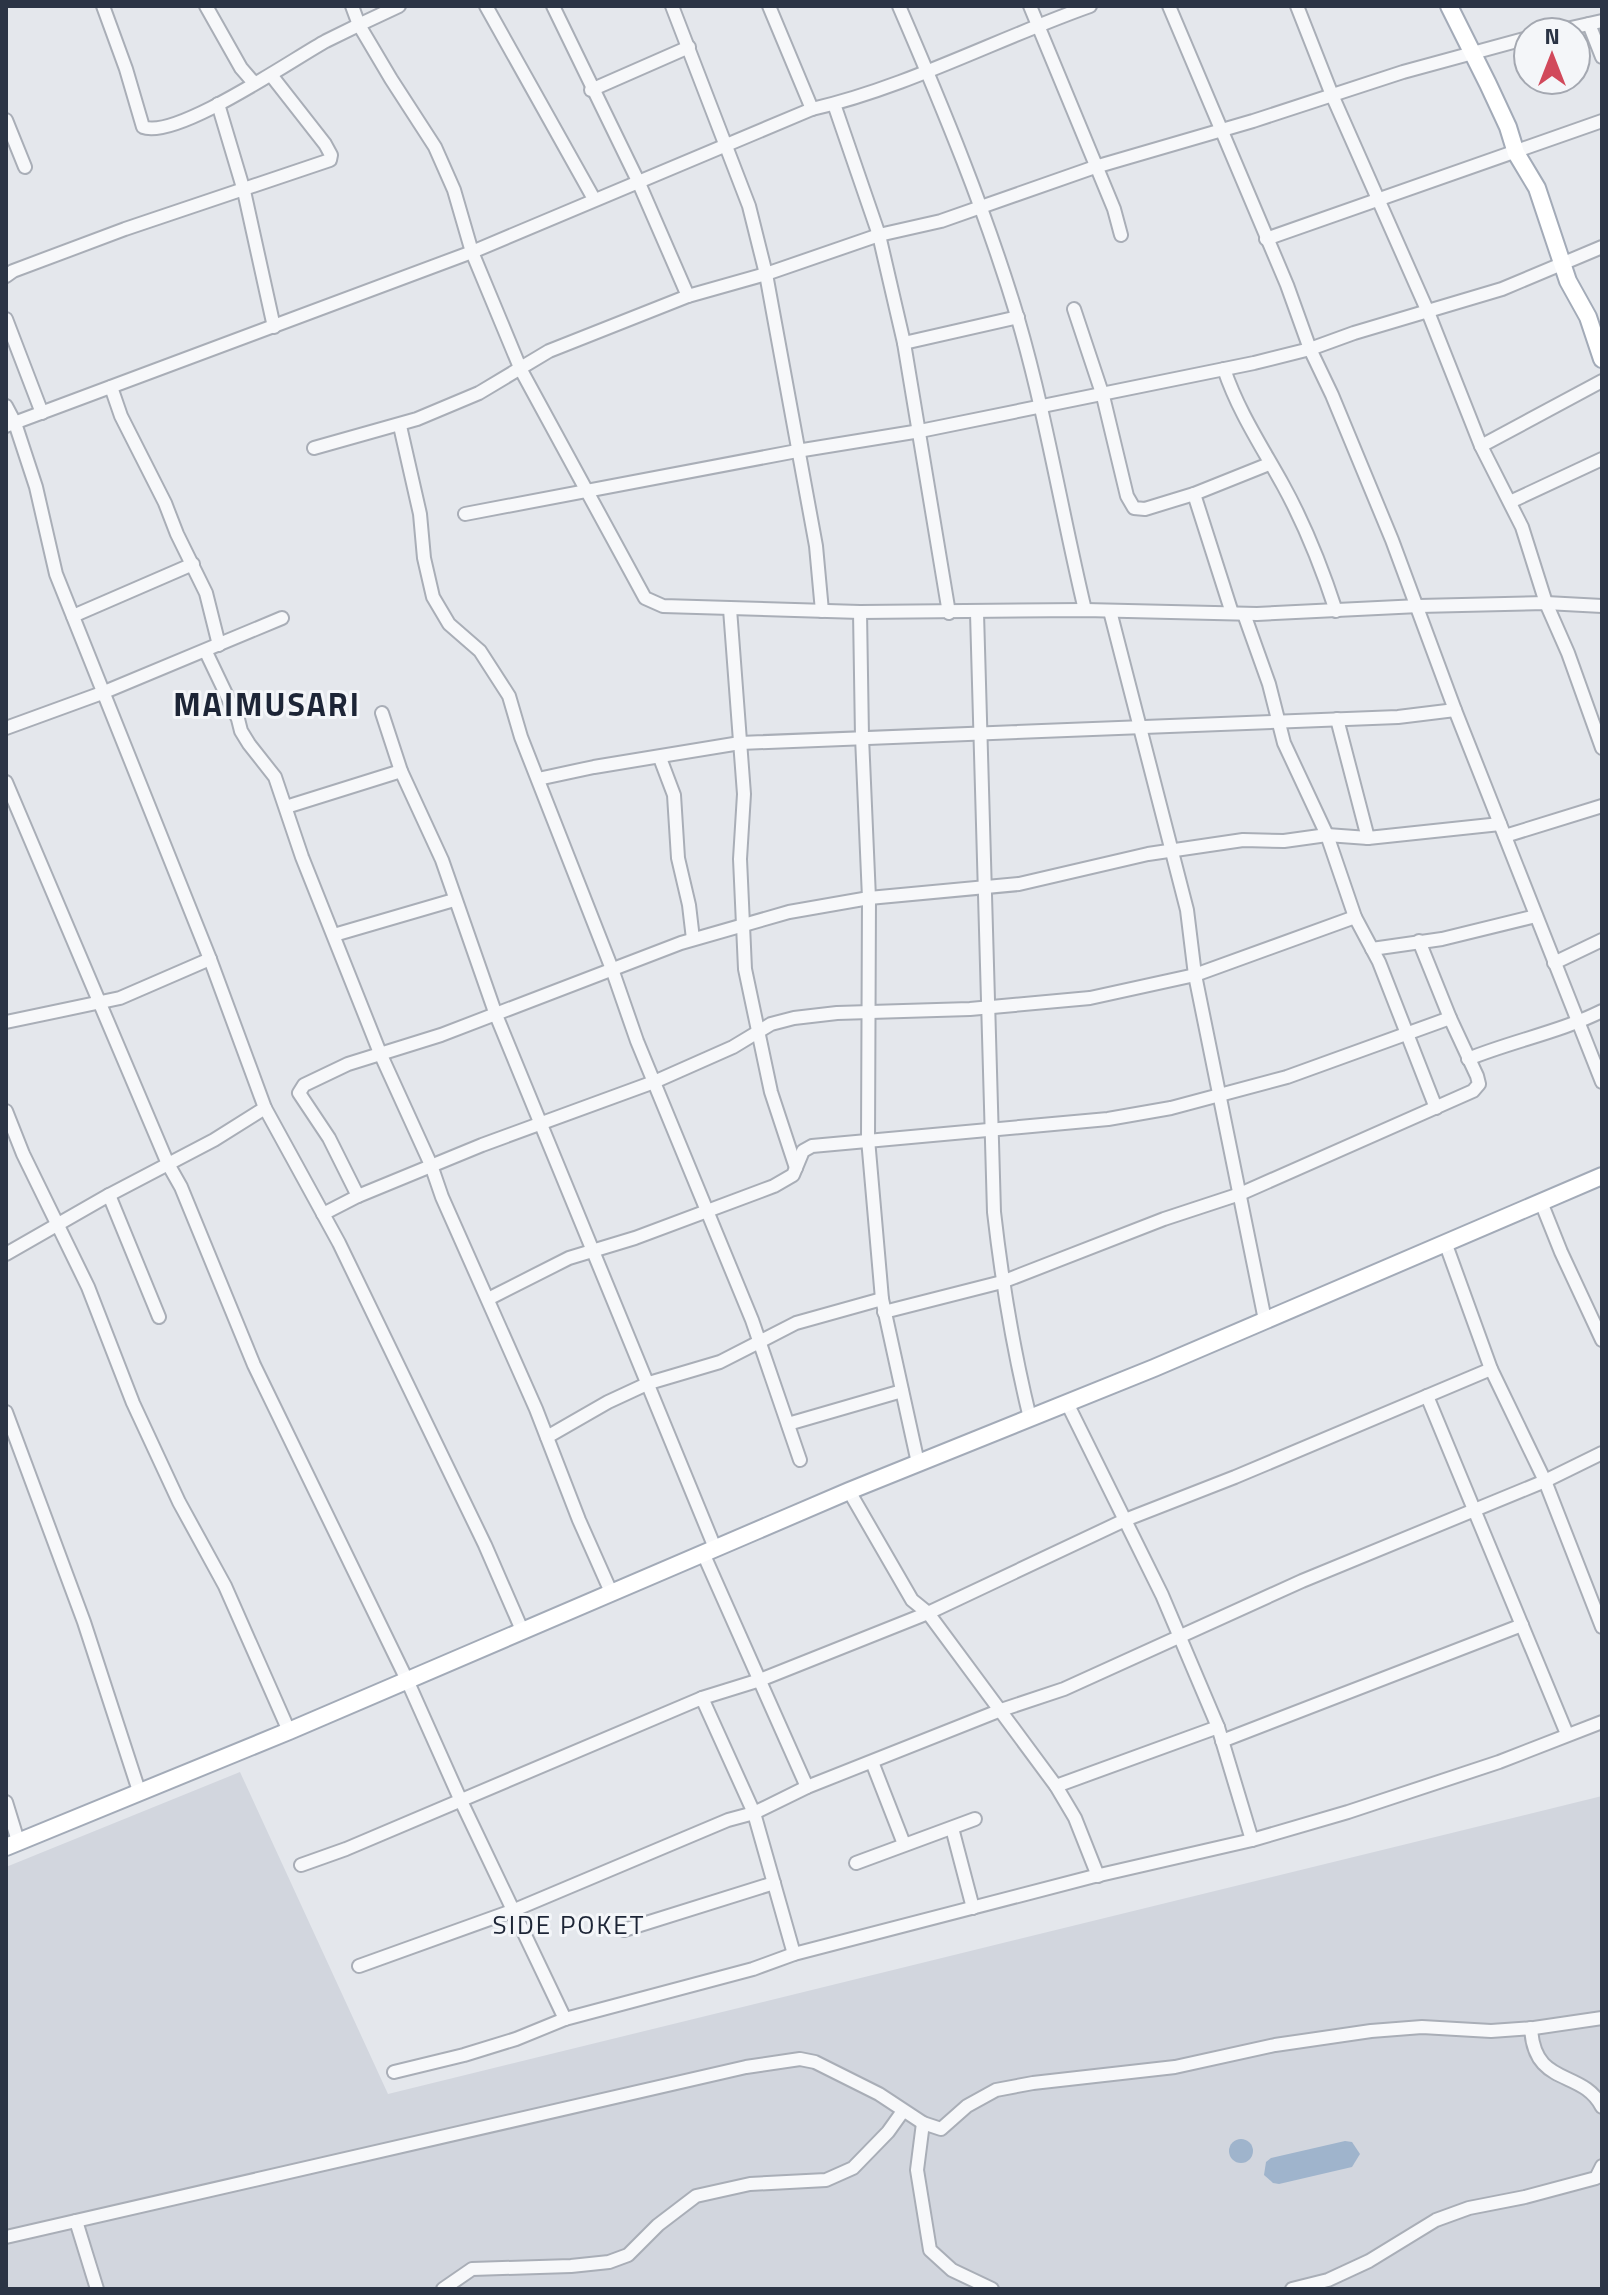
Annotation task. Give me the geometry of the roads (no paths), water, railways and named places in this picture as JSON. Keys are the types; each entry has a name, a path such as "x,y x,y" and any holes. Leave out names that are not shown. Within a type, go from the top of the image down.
{"main road":[{"path":"1449,6 1508,127 1516,153 1537,188 1568,281 1596,324 1602,359"},
{"path":"12,1844 289,1731 849,1491 1067,1403 1602,1176"}],"street":[{"path":"103,6 143,127 151,130 218,104 324,42 399,6"},
{"path":"206,6 241,68 254,83"},
{"path":"352,6 359,25 435,147 454,190 472,252 521,370 645,598 663,606 949,613 1085,610 1238,614 1546,603 1602,606"},
{"path":"486,6 594,199"},
{"path":"553,6 591,90 638,181 688,296"},
{"path":"672,6 749,206 766,274 816,546 822,611"},
{"path":"769,6 812,109"},
{"path":"899,6 980,206 1018,317 1085,610"},
{"path":"1030,6 1114,209 1121,235"},
{"path":"11,425 472,252 812,109 927,71 1090,6"},
{"path":"1169,6 1419,606 1455,710 1602,1082"},
{"path":"1297,6 1332,95 1428,312 1481,446 1522,527 1546,603 1568,653 1602,748"},
{"path":"1595,23 1602,57"},
{"path":"314,448 400,426 479,393 549,351 688,296 766,274 879,235 941,221 1095,167 1512,42"},
{"path":"591,90 689,47"},
{"path":"6,276 125,229 330,160 331,155 325,144 271,75"},
{"path":"218,104 244,191 274,327"},
{"path":"834,104 879,235 904,343 949,613"},
{"path":"6,120 25,167"},
{"path":"1266,239 1602,121"},
{"path":"465,514 1103,396 1310,349 1502,289 1602,247"},
{"path":"1074,309 1103,396 1125,486 1134,508 1145,509 1194,494 1269,464"},
{"path":"904,343 1018,317"},
{"path":"6,319 42,413"},
{"path":"1224,369 1232,393 1283,485 1322,567 1336,611"},
{"path":"1481,446 1602,381"},
{"path":"111,387 121,416 206,593 219,645"},
{"path":"6,406 36,487 56,574 210,959 265,1108 323,1214 485,1545 522,1630"},
{"path":"400,426 420,514 424,558 433,597 449,624 480,651 509,696 521,737 654,1082 671,1117 760,1343 800,1460"},
{"path":"1510,502 1602,459"},
{"path":"1194,494 1238,614 1269,684 1284,743 1327,835 1355,917 1372,949 1436,1108"},
{"path":"73,616 193,564"},
{"path":"730,609 744,794 740,859 745,969 771,1092 796,1168"},
{"path":"1110,611 1187,910 1195,975 1265,1320"},
{"path":"860,612 869,898 868,1139 883,1305 918,1463"},
{"path":"977,613 994,1212 1002,1282 1030,1418"},
{"path":"6,728 206,652 282,618"},
{"path":"206,652 241,731 275,777 302,857 380,1053 431,1165 611,1592"},
{"path":"538,779 740,743 1398,717 1455,710"},
{"path":"382,713 401,771 442,860 496,1015 649,1383 709,1551 807,1787"},
{"path":"1337,719 1368,838"},
{"path":"660,758 674,795 678,858 693,939"},
{"path":"286,807 401,771"},
{"path":"6,782 168,1164 181,1187 254,1365 407,1680 512,1911 565,2019"},
{"path":"358,1196 329,1138 299,1093 304,1085 380,1053 496,1015 693,939 789,912 869,898 1019,884 1173,850 1243,840 1284,841 1327,835 1368,838 1502,830 1602,806"},
{"path":"334,935 454,900"},
{"path":"1372,949 1442,939 1536,916"},
{"path":"323,1214 431,1165 654,1082 733,1047 771,1024 837,1013 987,1007 1090,998 1195,975 1355,917"},
{"path":"1554,963 1602,940"},
{"path":"547,1437 649,1383 720,1362 796,1323 1002,1282 1164,1219 1240,1194 1473,1091 1479,1084 1477,1076 1419,941"},
{"path":"6,1022 120,998 210,959"},
{"path":"1468,1059 1504,1044 1578,1023 1602,1011"},
{"path":"488,1299 534,1273 745,1199 786,1180 793,1175 803,1151 812,1146 1108,1119 1219,1097 1287,1077 1450,1018"},
{"path":"6,1254 265,1108"},
{"path":"6,1111 23,1154 88,1287 133,1403 179,1502 225,1586 289,1731"},
{"path":"109,1195 159,1317"},
{"path":"1541,1202 1597,1317 1602,1340"},
{"path":"1445,1242 1491,1369 1545,1481 1602,1627"},
{"path":"301,1865 461,1801 702,1698 760,1680 928,1613 1125,1520 1491,1369"},
{"path":"788,1424 902,1391"},
{"path":"1427,1396 1567,1734"},
{"path":"1067,1403 1125,1520 1218,1727 1252,1840"},
{"path":"6,1412 79,1607 139,1791"},
{"path":"359,1966 512,1911 728,1820 754,1813 807,1787 1001,1710 1064,1689 1302,1581 1545,1481 1602,1453"},
{"path":"849,1491 912,1600 928,1613 1056,1786 1075,1818 1098,1876"},
{"path":"1222,1741 1522,1625"},
{"path":"702,1698 754,1813 794,1954"},
{"path":"394,2072 464,2055 565,2019 753,1969 794,1954 1252,1840 1499,1762 1602,1722"},
{"path":"1056,1786 1218,1727"},
{"path":"872,1762 904,1844"},
{"path":"6,1802 12,1844"},
{"path":"856,1863 975,1819"},
{"path":"952,1828 973,1908"},
{"path":"624,1930 774,1883"},
{"path":"6,2237 746,2067 800,2059 815,2062 879,2094 923,2123 941,2129 967,2106 996,2090 1175,2067 1275,2045 1371,2031 1422,2027 1491,2031 1602,2018"},
{"path":"1531,2028 1532,2047 1539,2059 1552,2072 1596,2095 1602,2107"},
{"path":"443,2289 472,2269 609,2262 628,2255 658,2225 696,2196 750,2184 826,2180 853,2168 888,2132 903,2111"},
{"path":"923,2123 917,2170 930,2250 952,2270 992,2289"},
{"path":"1292,2289 1328,2280 1369,2261 1436,2220 1469,2208 1596,2178 1602,2166"},
{"path":"76,2221 97,2289"}],"water":[{"path":"1241,2139 1250,2142 1253,2151 1250,2160 1241,2163 1232,2160 1229,2151 1232,2142"},
{"path":"1352,2142 1360,2154 1352,2167 1279,2184 1264,2175 1266,2162 1271,2158"}],"district":[{"name":"MAIMUSARI","path":"267,704"},
{"name":"SIDE POKET","path":"569,1924"}]}
